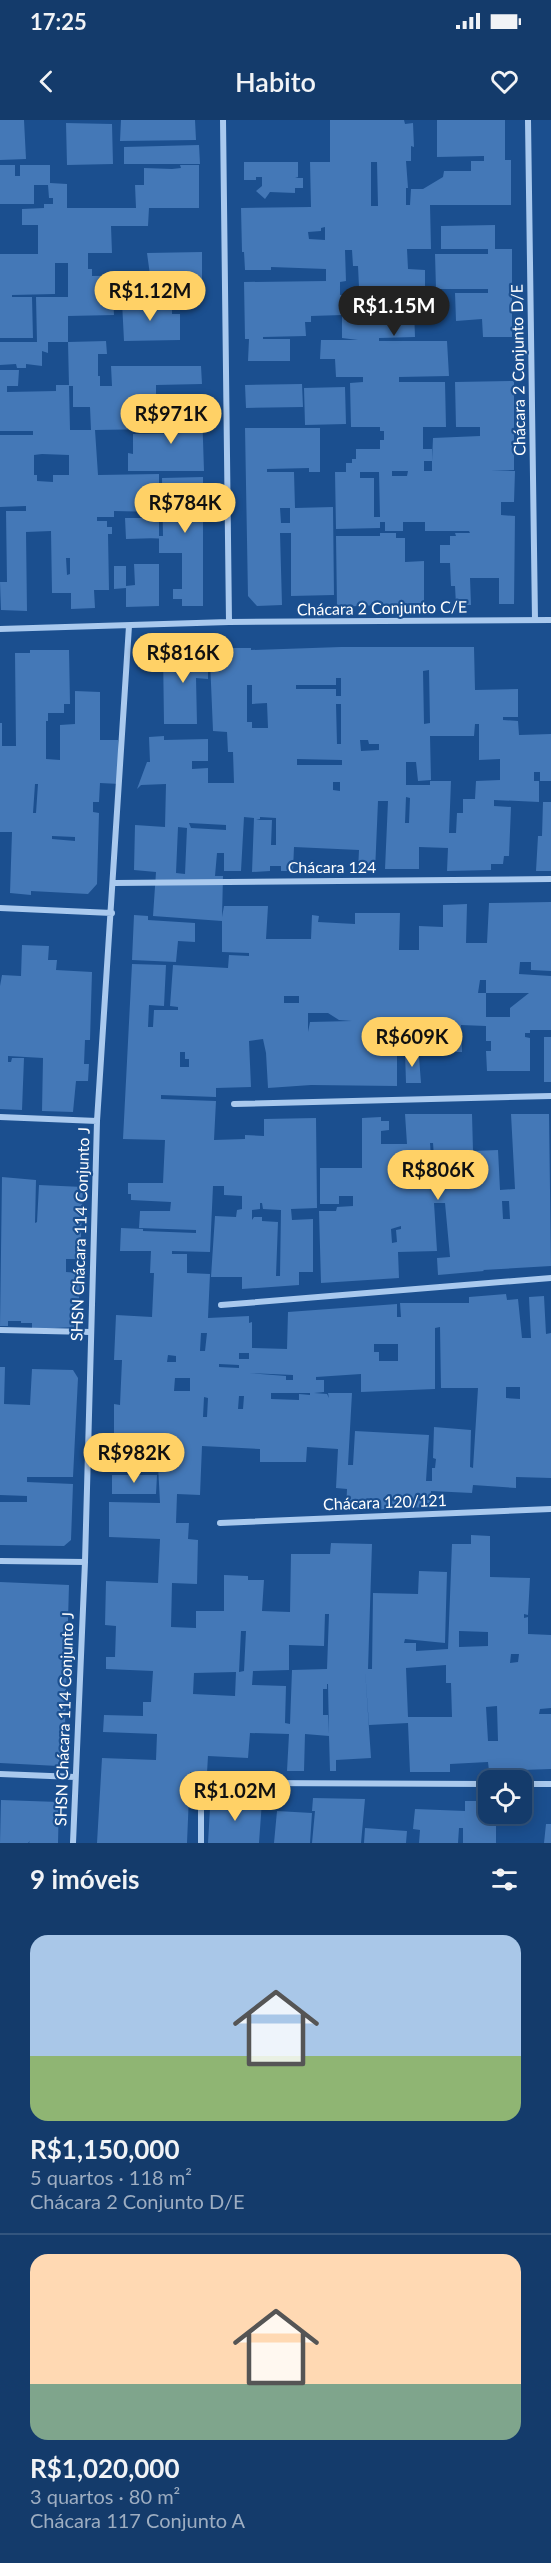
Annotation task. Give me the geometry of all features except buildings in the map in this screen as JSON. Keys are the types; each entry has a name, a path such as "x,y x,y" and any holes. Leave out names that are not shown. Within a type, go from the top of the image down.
{"street":[{"path":"223,120 229,622"},
{"name":"Chácara 2 Conjunto D/E","path":"528,120 535,620"},
{"name":"Chácara 2 Conjunto C/E","path":"0,628 229,622 551,620"},
{"name":"SHSN Chácara 114 Conjunto J","path":"73,1843 85,1562 97,1121 129,626"},
{"name":"Chácara 124","path":"114,883 551,879"},
{"path":"0,908 112,913"},
{"path":"234,1104 551,1096"},
{"path":"0,1117 97,1121"},
{"path":"221,1305 551,1278"},
{"path":"0,1330 90,1332"},
{"name":"Chácara 120/121","path":"220,1523 551,1509"},
{"path":"0,1560 85,1562"},
{"path":"0,1774 75,1777"},
{"path":"201,1843 203,1795 209,1790 230,1783 478,1784"},
{"path":"532,1784 551,1784"}]}
